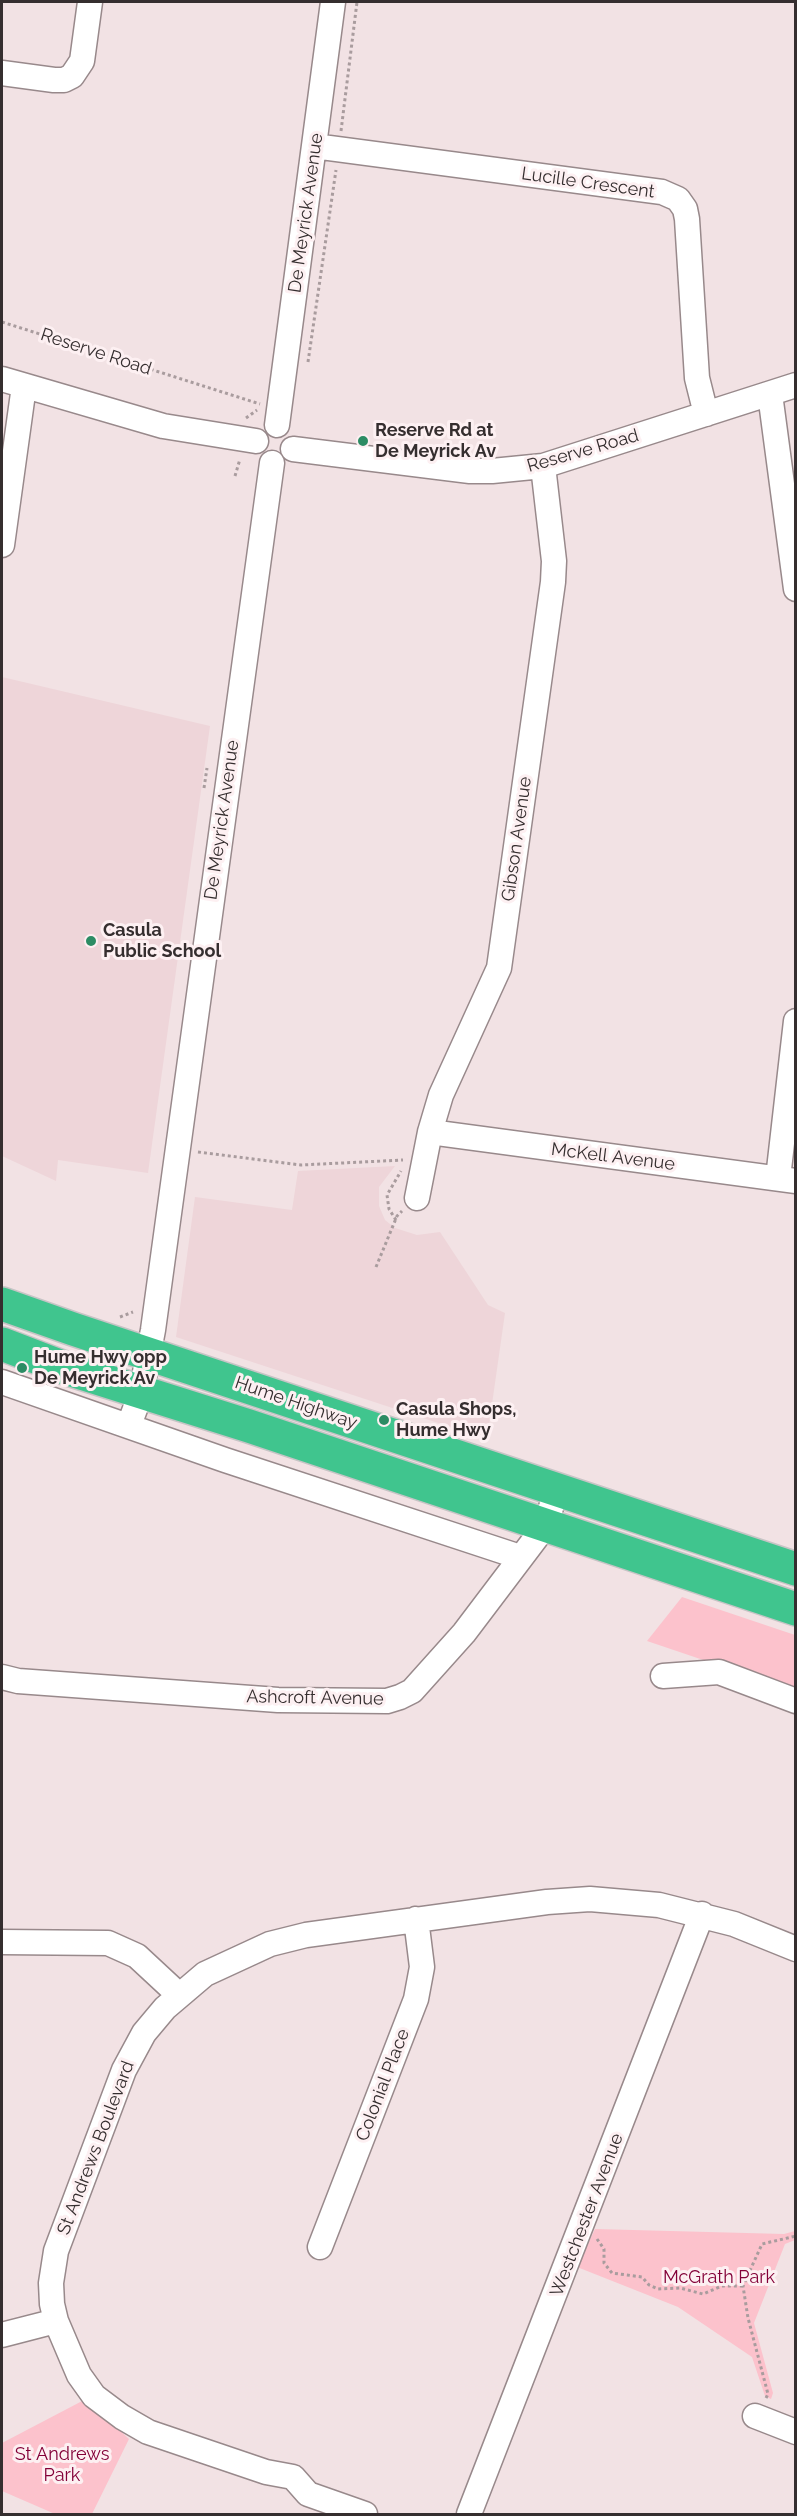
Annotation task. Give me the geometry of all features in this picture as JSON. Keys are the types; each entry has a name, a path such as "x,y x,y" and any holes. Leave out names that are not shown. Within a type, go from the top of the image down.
{"highway":[{"name":"Hume Highway","path":"2,1304 795,1569"},
{"name":"Hume Highway","path":"2,1344 141,1393 260,1430 795,1609"}],"street":[{"path":"2,73 54,80 64,80 72,76 82,61 90,2"},
{"name":"De Meyrick Avenue","path":"277,425 326,148 333,2"},
{"name":"Lucille Crescent","path":"326,148 662,192 678,199 686,209 697,378 706,414"},
{"path":"2,545 13,383 163,426 250,430 257,435 266,427 277,425 288,431 294,442 294,449 283,462 272,464 261,458 250,430"},
{"name":"Reserve Road","path":"294,449 470,471 543,466 795,385"},
{"path":"770,393 795,589"},
{"name":"De Meyrick Avenue","path":"129,1425 141,1393 149,1355 272,464"},
{"name":"Gibson Avenue","path":"417,1198 430,1132 441,1095 499,968 553,582 552,539 543,466"},
{"path":"787,1180 795,1021"},
{"name":"McKell Avenue","path":"430,1132 787,1180"},
{"path":"2,1383 225,1460 520,1557"},
{"name":"Ashcroft Avenue","path":"2,1677 18,1681 278,1700 387,1701 412,1691 464,1633 545,1526 557,1489"},
{"path":"663,1676 719,1672 795,1701"},
{"name":"St Andrews Boulevard","path":"364,2514 308,2494 293,2477 266,2472 148,2433 94,2396 79,2375 56,2321 51,2283 56,2251 120,2080 144,2033 165,2008 205,1974 270,1944 306,1935 547,1902 590,1899 660,1905 734,1924 795,1949"},
{"name":"Westchester Avenue","path":"469,2514 702,1914"},
{"name":"Colonial Place","path":"320,2247 416,1999 422,1967 416,1919"},
{"path":"2,1942 108,1943 137,1956 179,1995"},
{"path":"2,2335 56,2321"},
{"path":"757,2417 795,2432"}],"path":[{"name":"De Meyrick Avenue","path":"308,366 326,148 357,2"},
{"name":"Reserve Road","path":"2,322 260,404 255,413 247,416 250,430"},
{"path":"235,476 240,459"},
{"path":"198,1152 301,1165 404,1160 402,1169 387,1194 389,1209 396,1220"},
{"path":"376,1267 397,1215 417,1198"},
{"path":"580,2232 599,2239 604,2250 604,2263 612,2274 642,2277 658,2289 680,2288 703,2294 722,2286 743,2286"},
{"path":"757,2417 768,2394 748,2318 743,2286 762,2244 795,2236"}],"shaded area":[{"name":"Casula Public School","path":"2,677 210,726 148,1173 58,1160 56,1181 2,1156"},
{"path":"395,1166 379,1187 379,1206 385,1220 395,1228 417,1235 440,1232 488,1305 505,1313 487,1439 176,1337 195,1197 292,1210 298,1171"}],"green space":[{"path":"682,1597 795,1635 795,1691 647,1641"},
{"name":"McGrath Park","path":"595,2229 784,2234 795,2231 795,2240 785,2244 754,2323 773,2393 771,2399 765,2396 752,2357 678,2307 577,2267"},
{"name":"St Andrews Park","path":"86,2399 129,2439 92,2514 55,2514 2,2491 2,2443"}],"place":[{"name":"Reserve Rd at De Meyrick Av","path":"363,441"},
{"name":"Casula Public School","path":"91,941"},
{"name":"Hume Hwy opp De Meyrick Av","path":"22,1368"},
{"name":"Casula Shops, Hume Hwy","path":"384,1420"}]}
